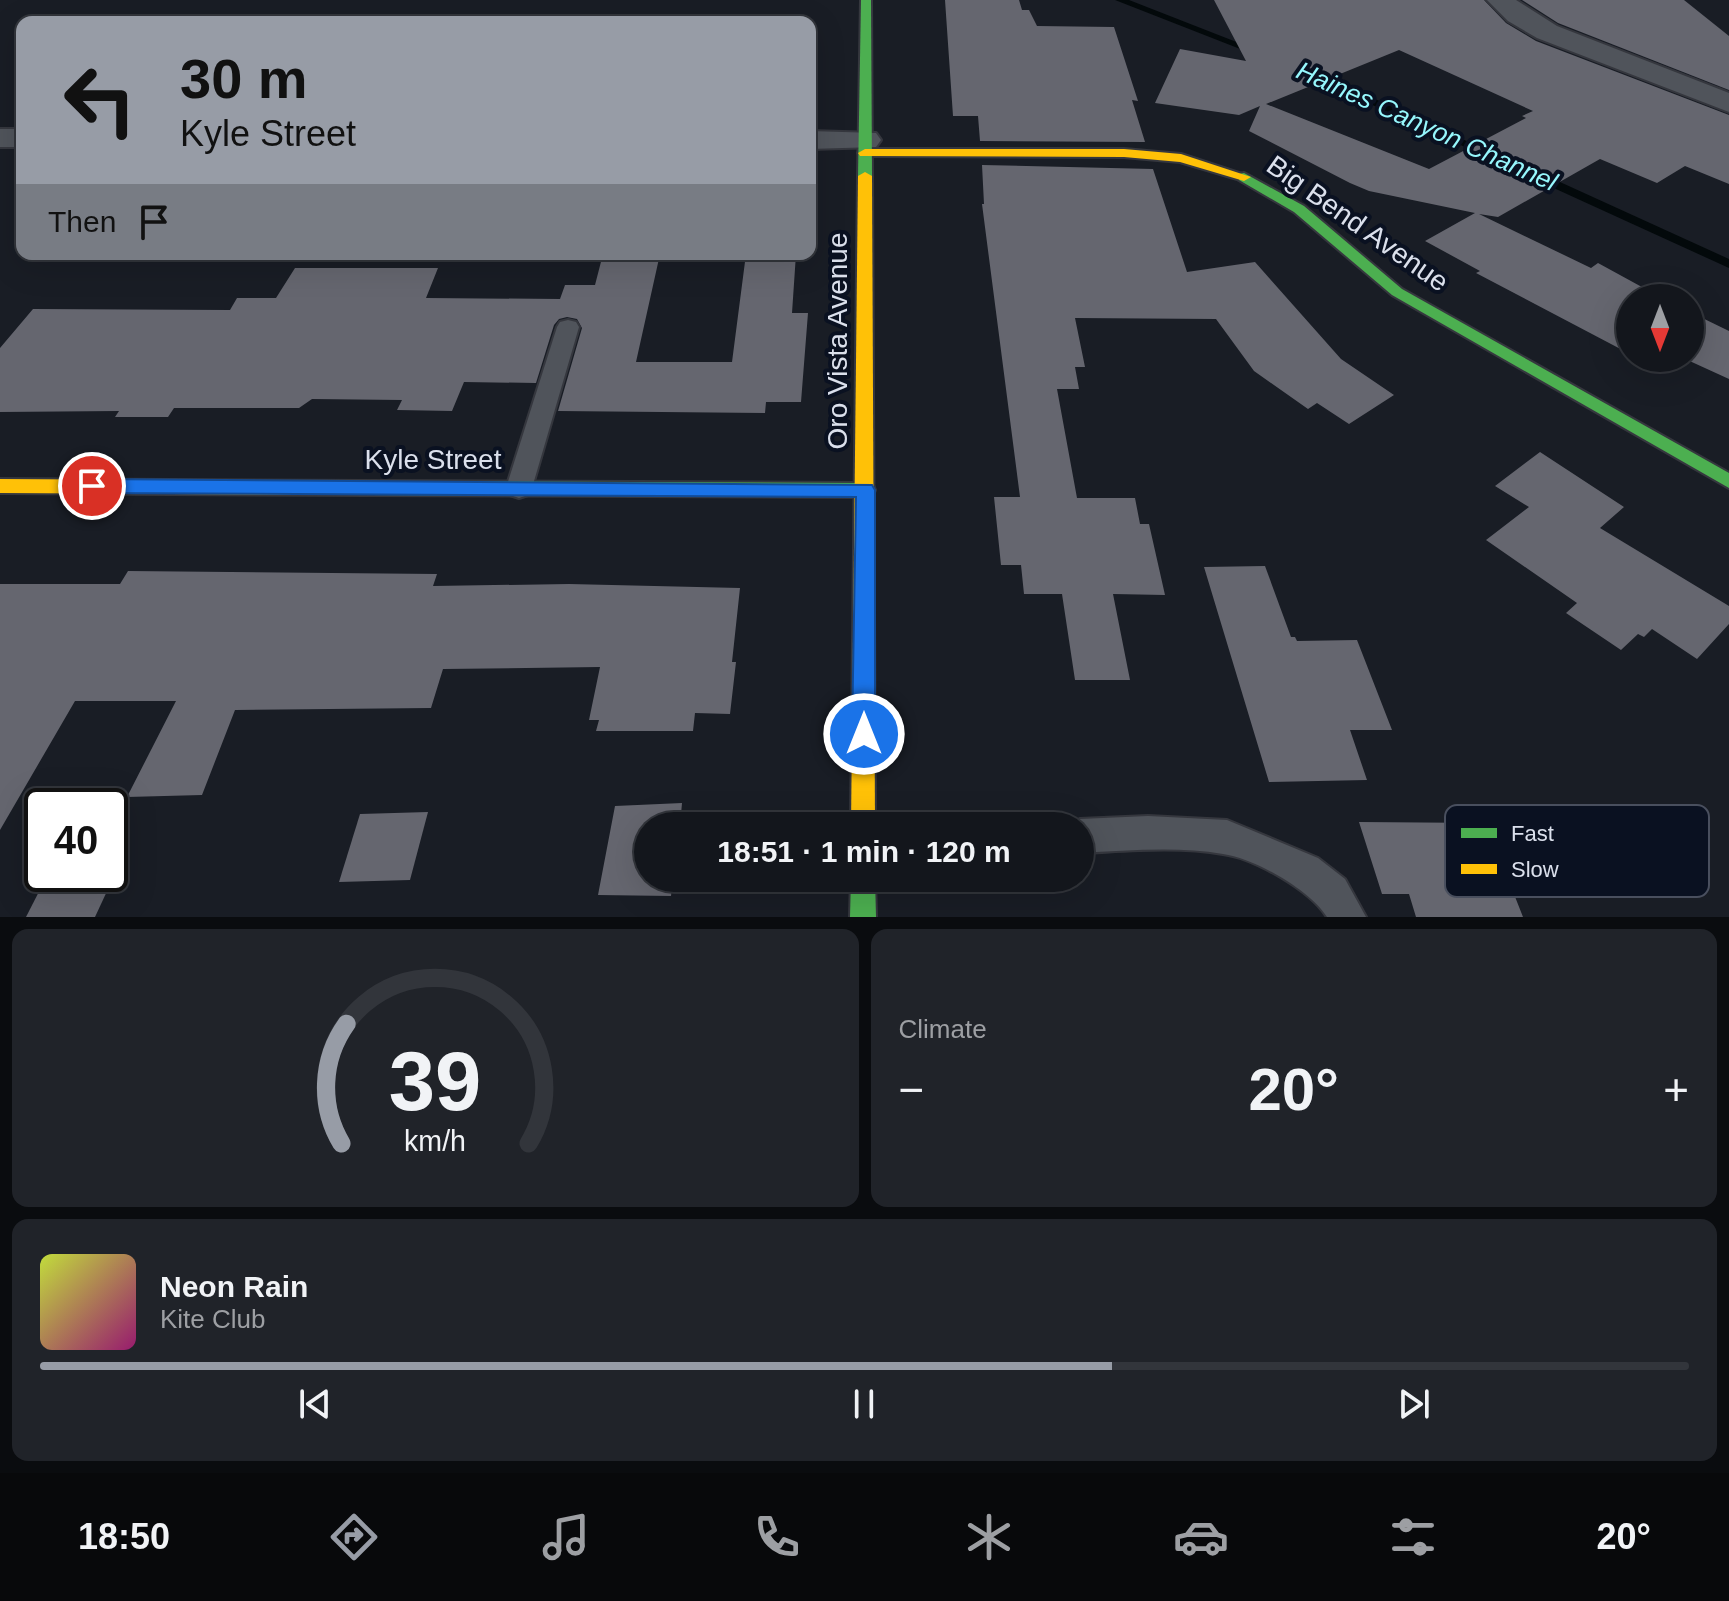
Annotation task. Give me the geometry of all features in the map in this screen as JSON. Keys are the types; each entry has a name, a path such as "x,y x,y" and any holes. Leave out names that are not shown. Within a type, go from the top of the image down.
{"street":[{"name":"Oro Vista Avenue","path":"863,812 866,0"},
{"path":"1500,0 1517,15 1547,32 1729,103"},
{"path":"816,141 865,146"},
{"name":"Big Bend Avenue","path":"865,146 1146,153 1193,159 1236,172 1287,201 1363,267 1397,292 1729,481"},
{"name":"Kyle Street","path":"0,486 866,490"},
{"path":"863,892 863,917"}],"lane":[{"path":"519,488 568,327"},
{"path":"1094,835 1148,833 1227,837 1305,870 1332,892 1348,917"}],"building":[{"path":"945,0 1019,0 1022,10 1029,10 1037,26 1114,27 1138,101 1132,100 1145,142 980,141 978,116 953,116"},
{"path":"1214,0 1484,0 1506,23 1536,41 1729,115 1729,184 1685,166 1657,183 1600,159 1498,217 1479,214 1591,268 1598,263 1636,284 1616,284 1616,347 1476,273 1480,271 1425,241 1475,213 1369,191 1350,183 1249,131 1260,106 1239,115 1155,103 1180,49 1246,61","holes":["1399,50 1533,111 1522,116 1526,118 1429,169 1266,104"]},
{"path":"1522,0 1684,0 1729,36 1729,90 1558,23"},
{"path":"982,165 1153,169 1187,272 1255,262 1341,359 1394,395 1349,424 1317,403 1308,409 1254,371 1216,319 1075,318 1085,367 1075,367 1079,389 1057,389 1077,498 1135,498 1140,524 1149,524 1165,595 1113,594 1130,680 1075,680 1062,594 1024,594 1021,565 1001,565 994,497 1020,497 982,204"},
{"path":"601,260 659,260 636,362 732,362 745,260 796,260 792,313 808,313 801,402 766,402 765,413 558,411 582,328 577,319 567,317 559,319 554,325 536,383 464,382 452,411 397,410 402,400 312,399 299,408 174,408 168,417 115,417 119,411 0,412 0,348 33,309 230,310 237,298 276,298 295,268 438,268 426,298 560,299 565,285 595,285"},
{"path":"1704,319 1729,331 1729,379 1704,368"},
{"path":"1540,452 1624,507 1600,528 1729,606 1729,624 1697,659 1652,629 1644,637 1638,634 1621,650 1566,613 1577,603 1486,540 1529,507 1495,486"},
{"path":"1265,566 1291,637 1297,641 1357,640 1392,730 1350,730 1367,780 1269,782 1204,567"},
{"path":"128,571 437,574 433,586 569,584 740,588 730,714 695,713 693,731 596,731 599,720 589,720 600,667 443,669 431,708 235,710 202,795 128,797 176,701 75,701 0,830 0,584 120,584"},
{"path":"682,803 681,812 634,812 634,892 671,892 671,896 598,895 615,806"},
{"path":"428,812 410,880 339,882 360,814"},
{"path":"1359,822 1445,823 1445,897 1515,897 1523,917 1416,917 1409,894 1382,894"},
{"path":"39,892 107,892 95,917 26,917"}],"waterway":[{"name":"Haines Canyon Channel","path":"1120,0 1257,52"},
{"name":"Haines Canyon Channel","path":"1308,72 1491,155"},
{"name":"Haines Canyon Channel","path":"1538,176 1729,264"}],"traffic: fast":[{"path":"865,176 866,0"},
{"path":"1244,177 1299,209 1397,292 1729,481"},
{"path":"367,488 866,490"},
{"path":"863,892 863,917"}],"traffic: slow":[{"path":"865,153 1124,153 1181,158 1244,177"},
{"path":"863,812 865,176"},
{"path":"0,486 367,488"}],"route":[{"path":"92,486 866,490 864,734"}]}
